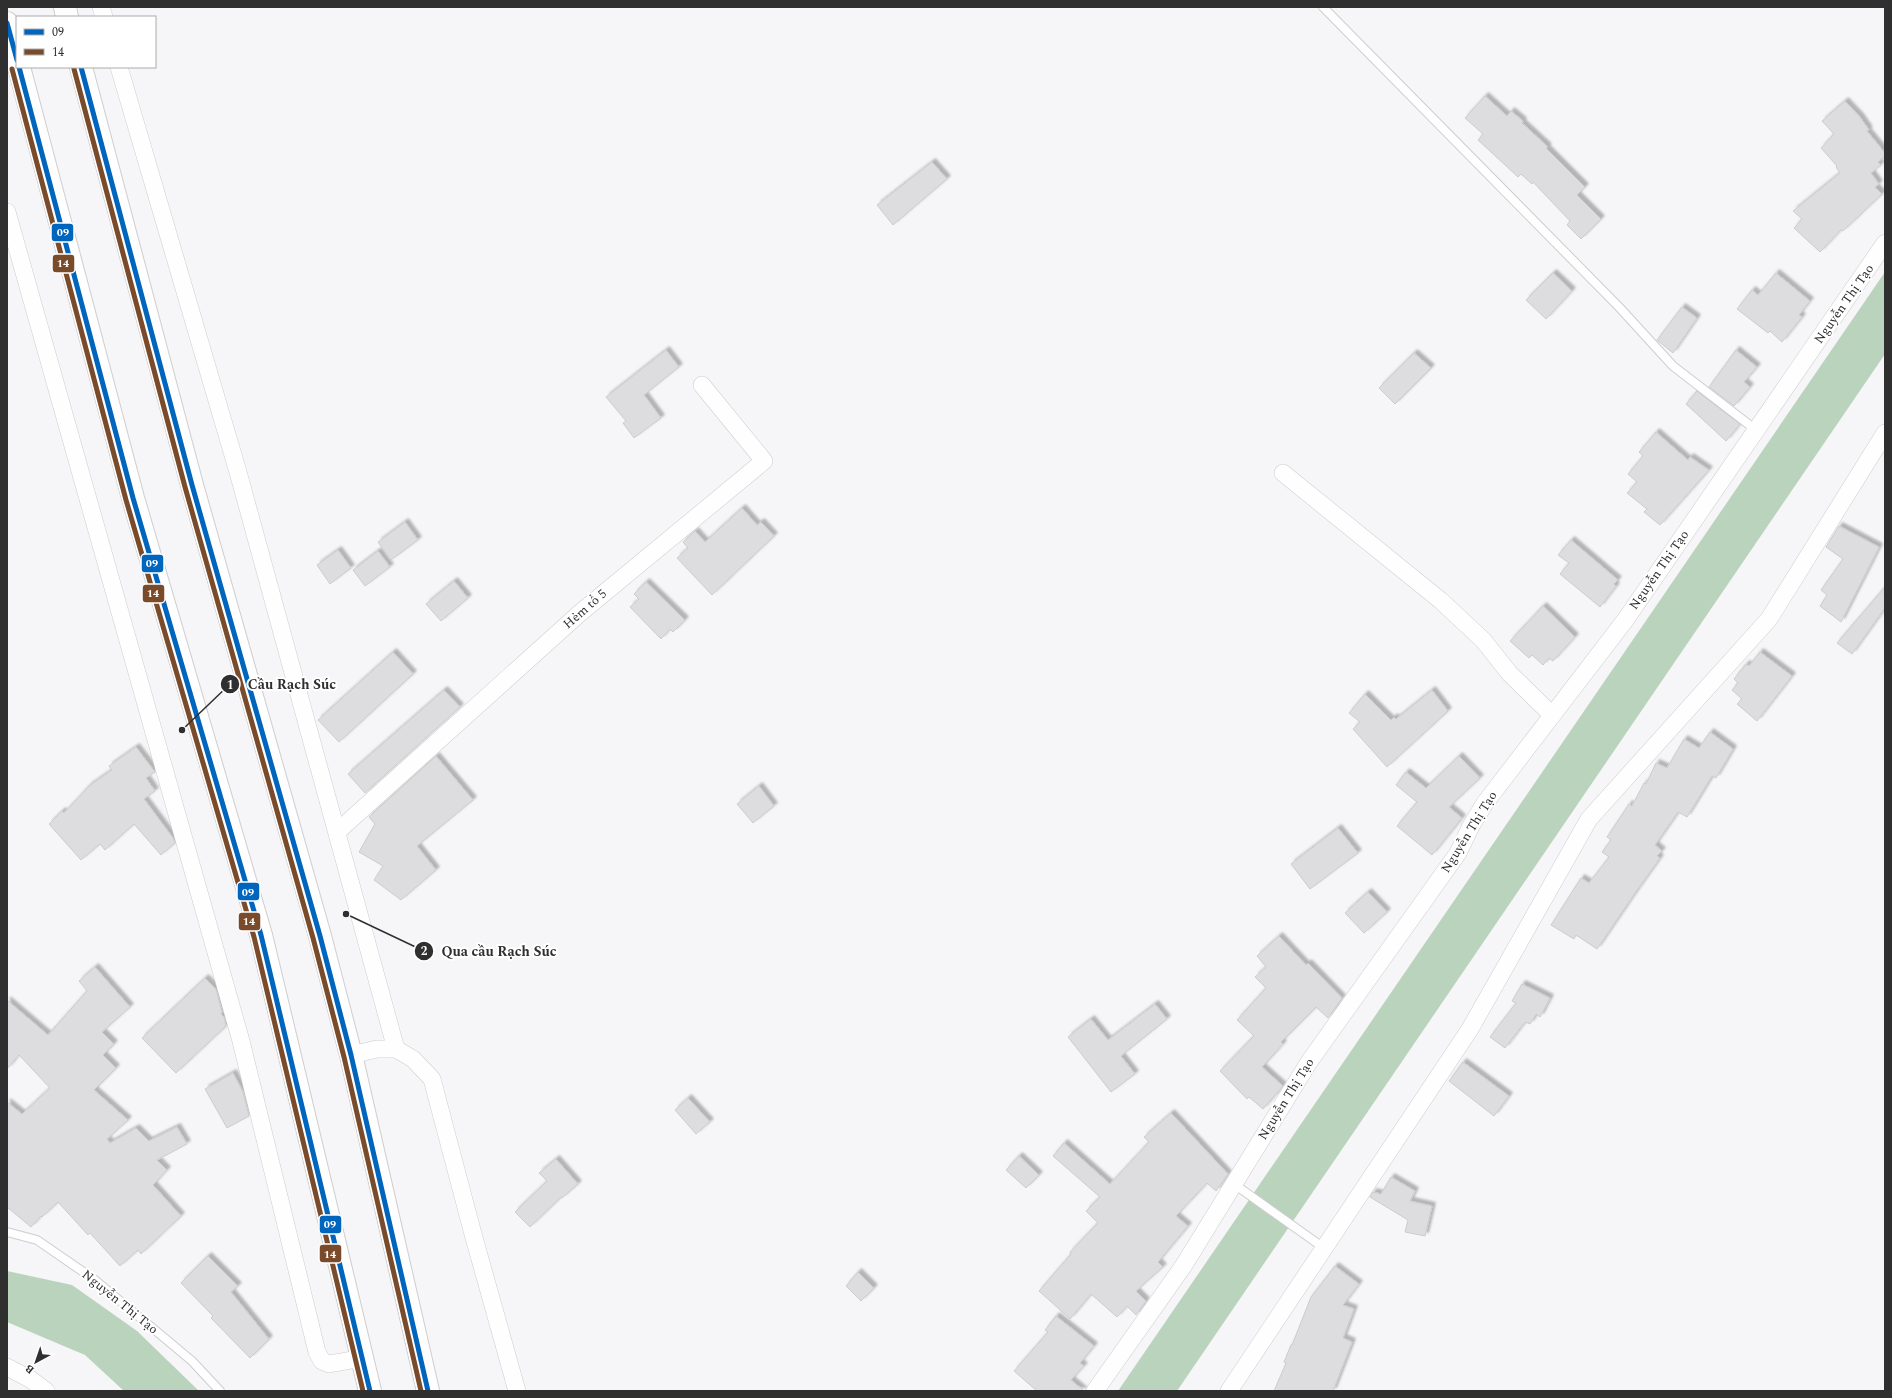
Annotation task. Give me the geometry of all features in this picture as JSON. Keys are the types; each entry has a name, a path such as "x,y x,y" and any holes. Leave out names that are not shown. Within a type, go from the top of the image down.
{"main road":[{"path":"7,23 16,56"},
{"path":"19,68 133,498 261,935 367,1375"},
{"path":"80,68 190,478 318,928 351,1055 427,1385"}],"street":[{"path":"119,68 238,472 338,830 396,1048"},
{"path":"7,212 241,1041 317,1352 322,1361 367,1375"},
{"name":"Nguyễn Thị Tạo","path":"1095,1391 1184,1265 1309,1062 1458,853 1471,826 1485,803 1626,619 1885,244"},
{"name":"Hẻm tổ 5","path":"338,830 580,613 764,461 702,385"},
{"path":"1229,1391 1470,1029 1590,819 1769,619 1885,433"},
{"path":"1284,473 1440,600 1482,640 1510,674 1552,715"},
{"path":"351,1055 377,1048 396,1048 413,1059 432,1079 470,1226 517,1391"},
{"path":"7,1367 30,1379 46,1391"}],"lane":[{"path":"1323,7 1619,307 1673,366 1756,430"},
{"path":"1234,1184 1324,1248"},
{"name":"Nguyễn Thị Tạo","path":"7,1232 37,1240 95,1280 192,1361 220,1391"}],"shaded area":[{"path":"1885,272 1885,354 1177,1391 1118,1391"},
{"path":"7,1271 72,1285 137,1331 199,1391 124,1391 85,1355 7,1322"}],"building":[{"path":"1485,96 1507,116 1511,111 1523,121 1522,123 1548,147 1546,148 1585,187 1577,195 1601,219 1581,239 1567,225 1570,221 1533,182 1532,184 1521,174 1518,177 1478,140 1483,134 1465,118"},
{"path":"1845,101 1860,117 1869,130 1867,131 1885,153 1885,156 1878,162 1881,165 1871,173 1879,184 1875,187 1882,194 1843,231 1841,230 1820,252 1794,228 1802,219 1793,211 1840,173 1836,167 1837,166 1821,148 1834,134 1822,121"},
{"path":"932,162 947,179 893,225 877,205"},
{"path":"1553,273 1572,291 1546,319 1526,300"},
{"path":"1776,273 1810,301 1799,315 1802,317 1782,342 1770,331 1768,333 1737,309 1752,290 1758,295"},
{"path":"1682,307 1697,318 1673,353 1657,340"},
{"path":"666,350 679,367 644,395 661,418 634,438 623,423 626,421 606,397"},
{"path":"1736,350 1757,367 1744,382 1750,387 1734,406 1709,387"},
{"path":"1414,353 1431,368 1395,404 1379,388"},
{"path":"1697,391 1740,424 1726,441 1686,404"},
{"path":"1656,432 1688,460 1690,457 1709,470 1660,525 1644,512 1647,509 1627,493 1637,482 1628,474 1643,456 1639,452"},
{"path":"742,508 757,525 761,522 774,536 712,595 677,558 688,548 683,542 695,531 705,542"},
{"path":"405,522 418,540 391,560 378,542"},
{"path":"1839,526 1879,547 1841,622 1820,606 1827,595 1821,590 1843,559 1826,547"},
{"path":"1571,540 1618,580 1614,584 1616,586 1600,607 1560,574 1569,563 1558,555"},
{"path":"338,550 351,568 330,584 317,565"},
{"path":"378,551 390,567 365,586 353,570"},
{"path":"454,581 468,598 441,621 426,604"},
{"path":"646,582 685,620 673,632 670,629 661,639 630,607 639,599 634,594"},
{"path":"1884,588 1885,608 1852,654 1837,643"},
{"path":"1543,606 1575,637 1553,661 1549,658 1543,665 1532,655 1529,658 1510,641"},
{"path":"393,652 413,674 339,742 318,720"},
{"path":"1760,652 1792,676 1757,721 1737,704 1742,699 1732,690 1738,683 1734,679 1746,664 1749,666"},
{"path":"444,690 460,707 365,793 348,774"},
{"path":"1432,690 1448,711 1387,767 1353,729 1360,722 1349,713 1365,694 1391,720 1394,717 1396,719"},
{"path":"1710,732 1733,749 1716,778 1712,776 1687,817 1678,812 1655,845 1662,851 1657,856 1660,858 1597,949 1576,935 1574,939 1551,925 1581,878 1589,883 1609,857 1602,852 1611,840 1607,837 1629,804 1632,806 1644,783 1646,784 1656,763 1667,768 1684,739 1699,748"},
{"path":"136,747 155,772 146,778 155,791 144,799 173,838 175,843 161,855 134,824 105,850 100,844 81,860 49,824 62,811 64,813 89,786 112,770 109,766"},
{"path":"436,756 473,800 417,846 436,870 401,900 374,880 383,866 359,852 375,824 369,817"},
{"path":"1459,756 1480,778 1449,807 1462,818 1432,855 1397,826 1417,802 1396,785 1406,772 1426,788"},
{"path":"759,786 774,806 753,823 737,804"},
{"path":"1338,828 1358,853 1310,889 1291,864"},
{"path":"1368,892 1387,912 1364,933 1345,913"},
{"path":"1279,936 1306,965 1308,963 1342,998 1328,1018 1316,1007 1281,1042 1283,1044 1262,1067 1283,1086 1263,1109 1249,1097 1247,1099 1220,1071 1254,1036 1237,1020 1266,988 1255,977 1266,967 1257,956"},
{"path":"95,967 130,1007 102,1032 114,1044 103,1055 116,1068 94,1090 128,1120 107,1139 110,1143 136,1128 149,1141 177,1127 187,1144 157,1160 167,1170 153,1185 181,1216 141,1254 138,1250 120,1266 90,1233 88,1235 58,1202 42,1217 41,1216 31,1227 7,1207 7,1102 22,1114 50,1088 19,1055 7,1069 7,1000 48,1035 87,991 79,981"},
{"path":"205,978 216,989 222,1012 221,1014 224,1017 226,1026 176,1073 142,1038"},
{"path":"1522,984 1550,998 1540,1017 1536,1014 1530,1024 1525,1022 1505,1048 1490,1037 1516,1003 1512,1001"},
{"path":"1155,1004 1167,1019 1121,1056 1135,1074 1111,1092 1068,1037 1091,1019 1108,1040"},
{"path":"1463,1062 1509,1096 1494,1116 1449,1081"},
{"path":"233,1073 243,1092 249,1116 227,1128 205,1089"},
{"path":"688,1098 710,1122 696,1134 675,1110"},
{"path":"1171,1113 1228,1174 1216,1191 1207,1183 1176,1216 1188,1226 1158,1262 1163,1267 1136,1291 1146,1301 1136,1315 1127,1306 1117,1317 1091,1294 1070,1319 1039,1291 1071,1254 1070,1252 1098,1223 1086,1211 1100,1197 1053,1156 1064,1143 1110,1184 1149,1142 1144,1137"},
{"path":"1019,1156 1039,1175 1026,1188 1006,1170"},
{"path":"556,1159 578,1184 562,1198 561,1197 530,1227 515,1212 547,1181 539,1173"},
{"path":"1391,1177 1415,1191 1410,1201 1432,1206 1425,1236 1405,1232 1408,1220 1370,1197 1373,1192 1381,1194"},
{"path":"208,1256 238,1286 231,1292 269,1339 250,1358 211,1318 213,1316 181,1283"},
{"path":"1335,1266 1359,1284 1343,1305 1354,1309 1343,1338 1352,1342 1333,1391 1274,1391 1286,1363 1284,1362 1311,1297"},
{"path":"858,1272 874,1288 861,1301 846,1286"},
{"path":"1056,1316 1094,1346 1080,1363 1084,1366 1071,1380 1084,1391 1037,1391 1014,1371 1048,1332 1045,1330"}],"transit line":[{"name":"09","path":"7,23 16,56"},
{"name":"09","path":"19,68 133,498 261,935 370,1391"},
{"name":"09","path":"81,68 192,485 320,936 351,1055 428,1391"},
{"name":"14","path":"12,69 126,500 254,937 363,1391"},
{"name":"14","path":"74,69 185,487 313,938 344,1057 421,1391"}],"place":[{"name":"Cầu Rạch Súc","path":"182,730"},
{"name":"Qua cầu Rạch Súc","path":"346,914"}]}
